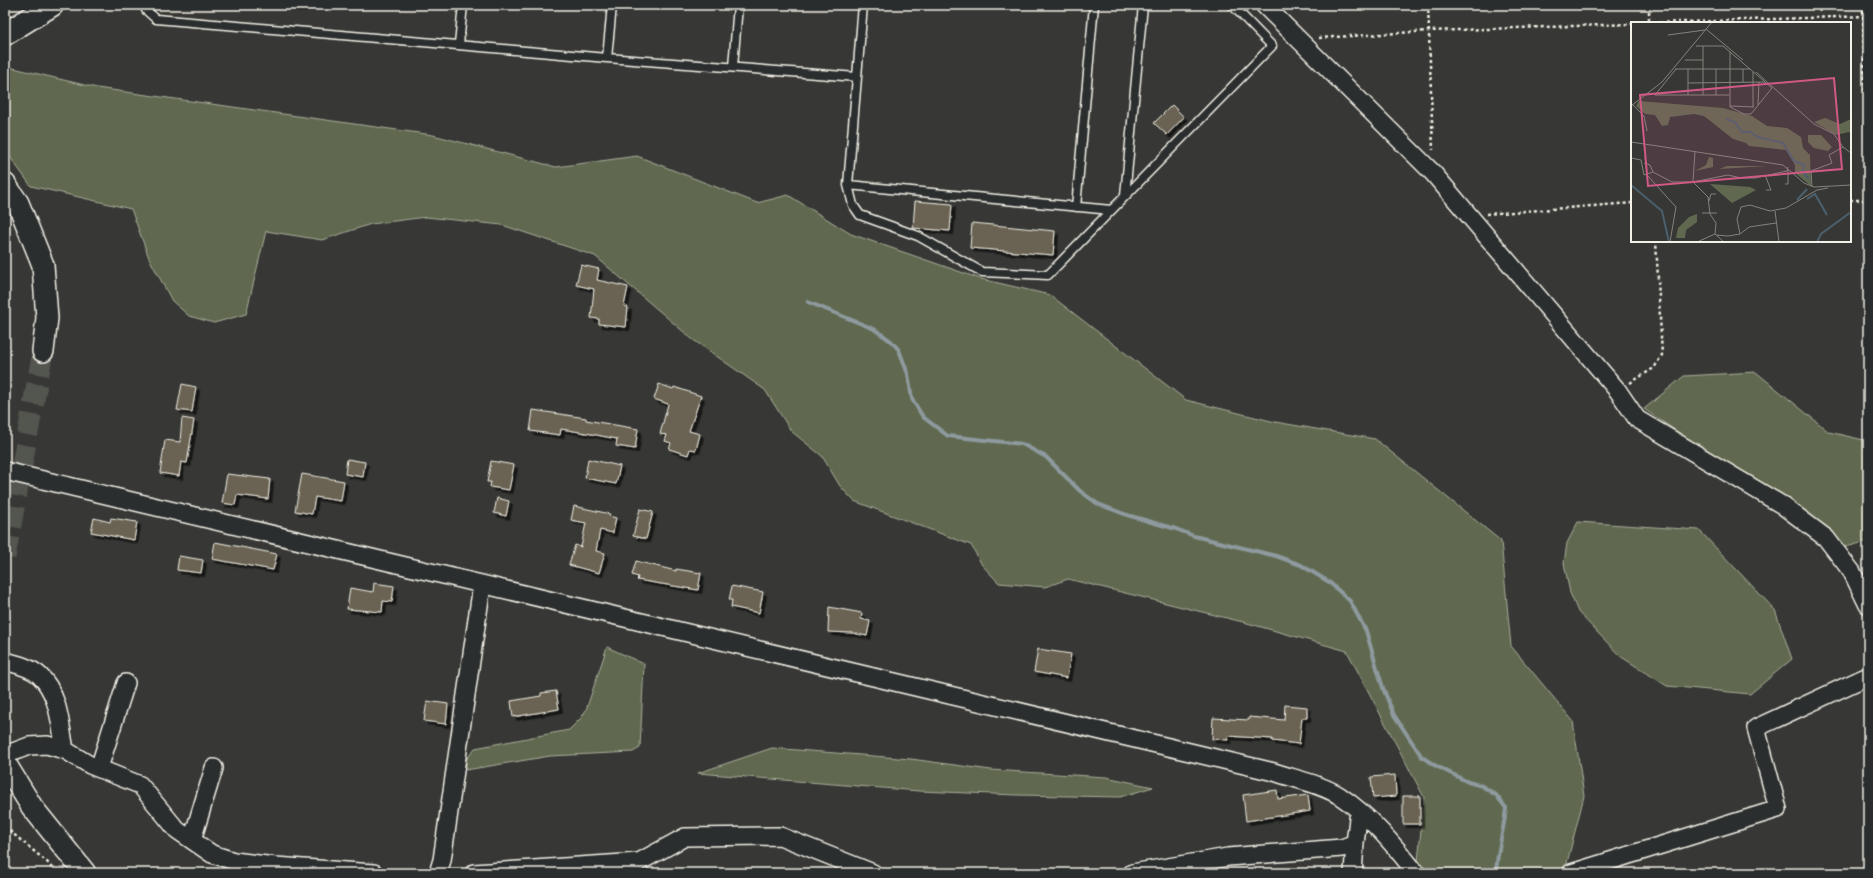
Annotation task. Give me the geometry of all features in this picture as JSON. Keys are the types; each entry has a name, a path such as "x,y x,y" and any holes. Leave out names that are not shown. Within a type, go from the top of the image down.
{"main road":[{"path":"5,34 52,5"}],"street":[{"path":"1264,5 1433,173 1618,391 1637,419 1782,505 1826,538 1852,572 1868,605"},
{"path":"5,184 18,204 44,265 47,318 43,351"},
{"path":"5,471 1274,772 1315,785 1340,796 1359,811 1396,848 1416,873"},
{"path":"438,873 442,860 482,584"},
{"path":"5,661 25,667 39,674 54,693 65,750"},
{"path":"1572,873 1778,809 1756,728 1868,676"},
{"path":"99,768 126,683"},
{"path":"5,755 29,746 47,746 65,750 99,768 140,785 176,830 212,854 234,861 275,866 374,873"},
{"path":"5,763 32,807 85,873"},
{"path":"192,840 214,768"},
{"path":"1353,873 1359,811"},
{"path":"474,873 639,862 685,837 780,836 873,873"},
{"path":"1132,873 1228,857 1342,848 1355,843"}],"lane":[{"path":"151,5 146,10 156,19 607,58 732,66 857,77"},
{"path":"459,44 463,5"},
{"path":"607,58 612,5"},
{"path":"732,66 738,5"},
{"path":"864,5 848,185 853,205 860,215 918,236 982,272 1048,275 1272,46 1232,5"},
{"path":"1076,207 1094,5"},
{"path":"1125,196 1143,5"},
{"path":"848,185 1111,210"}],"path":[{"path":"1428,5 1433,173"},
{"path":"1648,5 1649,22"},
{"path":"1851,200 1867,200 1863,5"},
{"path":"1683,22 1868,16"},
{"path":"1298,39 1429,31 1631,24"},
{"path":"1470,215 1631,203"},
{"path":"1618,391 1654,368 1662,356 1656,242"},
{"path":"5,827 47,862 56,873"}],"green space":[{"path":"5,66 97,88 433,135 556,167 637,156 757,203 788,195 851,234 981,279 1050,295 1186,400 1275,422 1375,439 1501,541 1511,646 1573,721 1584,796 1567,863 1567,873 1417,872 1424,797 1347,651 1247,623 1068,579 1045,587 999,583 982,565 971,545 854,501 840,486 822,456 791,431 765,390 692,339 595,256 502,225 426,217 371,224 322,240 266,231 246,314 214,323 189,316 172,301 149,258 131,209 31,186 5,150"},
{"path":"1756,372 1829,432 1868,441 1868,541 1846,547 1644,409 1684,376"},
{"path":"1578,522 1699,530 1775,610 1792,659 1750,694 1667,686 1620,656 1578,612 1570,593 1564,563 1567,543"},
{"path":"607,647 644,664 640,748 633,752 550,756 466,770 466,760 475,748 569,730 581,718 586,710"},
{"path":"772,748 911,759 991,770 1106,777 1153,787 1120,797 1017,795 919,791 698,773"}],"building":[{"path":"1172,105 1184,117 1167,135 1154,123"},
{"path":"915,201 952,204 950,231 913,228"},
{"path":"972,223 1055,231 1053,255 970,248"},
{"path":"581,265 599,269 597,280 628,287 624,306 628,307 626,327 599,324 599,319 591,318 594,289 576,285"},
{"path":"182,384 196,387 192,412 177,410"},
{"path":"659,384 673,389 674,387 701,396 689,431 700,434 696,450 690,449 688,455 669,449 671,443 665,441 667,435 660,434 668,404 654,399"},
{"path":"533,410 586,418 586,420 638,429 635,449 616,446 617,439 586,433 561,429 560,435 530,431"},
{"path":"182,418 194,420 187,463 181,462 179,476 160,473 165,440 180,442"},
{"path":"347,459 365,462 363,477 345,474"},
{"path":"588,459 620,466 616,484 585,478"},
{"path":"491,461 514,465 509,490 490,487 491,482 487,482"},
{"path":"227,474 270,479 268,499 237,495 235,505 222,503"},
{"path":"302,474 344,481 341,501 315,497 312,514 295,511"},
{"path":"497,498 509,501 506,516 494,513"},
{"path":"574,506 610,514 609,516 616,518 613,533 600,530 596,551 605,553 599,573 569,565 575,545 581,547 586,523 571,520"},
{"path":"640,509 653,512 646,539 633,536"},
{"path":"94,518 110,522 111,518 137,522 134,540 91,532"},
{"path":"215,542 277,554 273,570 212,559"},
{"path":"179,556 203,560 201,573 177,570"},
{"path":"636,561 676,571 676,569 701,573 698,590 637,580 638,577 632,575"},
{"path":"374,583 394,586 392,602 383,601 382,612 347,609 350,588 373,592"},
{"path":"732,586 763,592 759,613 731,607 732,600 729,600"},
{"path":"829,607 862,613 861,619 870,621 867,636 852,633 828,632"},
{"path":"1038,649 1071,654 1067,678 1034,672"},
{"path":"556,691 559,709 513,717 511,701 541,696 541,693"},
{"path":"427,701 448,704 446,724 424,721"},
{"path":"1285,705 1307,707 1307,718 1302,718 1299,744 1272,741 1273,739 1228,736 1228,740 1212,739 1213,718 1249,720 1249,717 1284,720"},
{"path":"1395,775 1396,796 1373,798 1371,777"},
{"path":"1277,790 1278,799 1308,795 1310,811 1246,821 1243,795"},
{"path":"1403,796 1420,796 1420,824 1403,824"}],"waterway":[{"path":"808,302 874,329 891,341 899,350 908,374 912,399 923,417 948,436 1022,444 1046,457 1080,491 1098,504 1127,515 1176,529 1194,536 1276,556 1301,565 1329,582 1350,601 1366,631 1383,688 1394,715 1422,757 1436,766 1468,782 1482,786 1496,795 1506,808 1496,873"}],"tunnel":[{"path":"5,557 43,351"}]}
